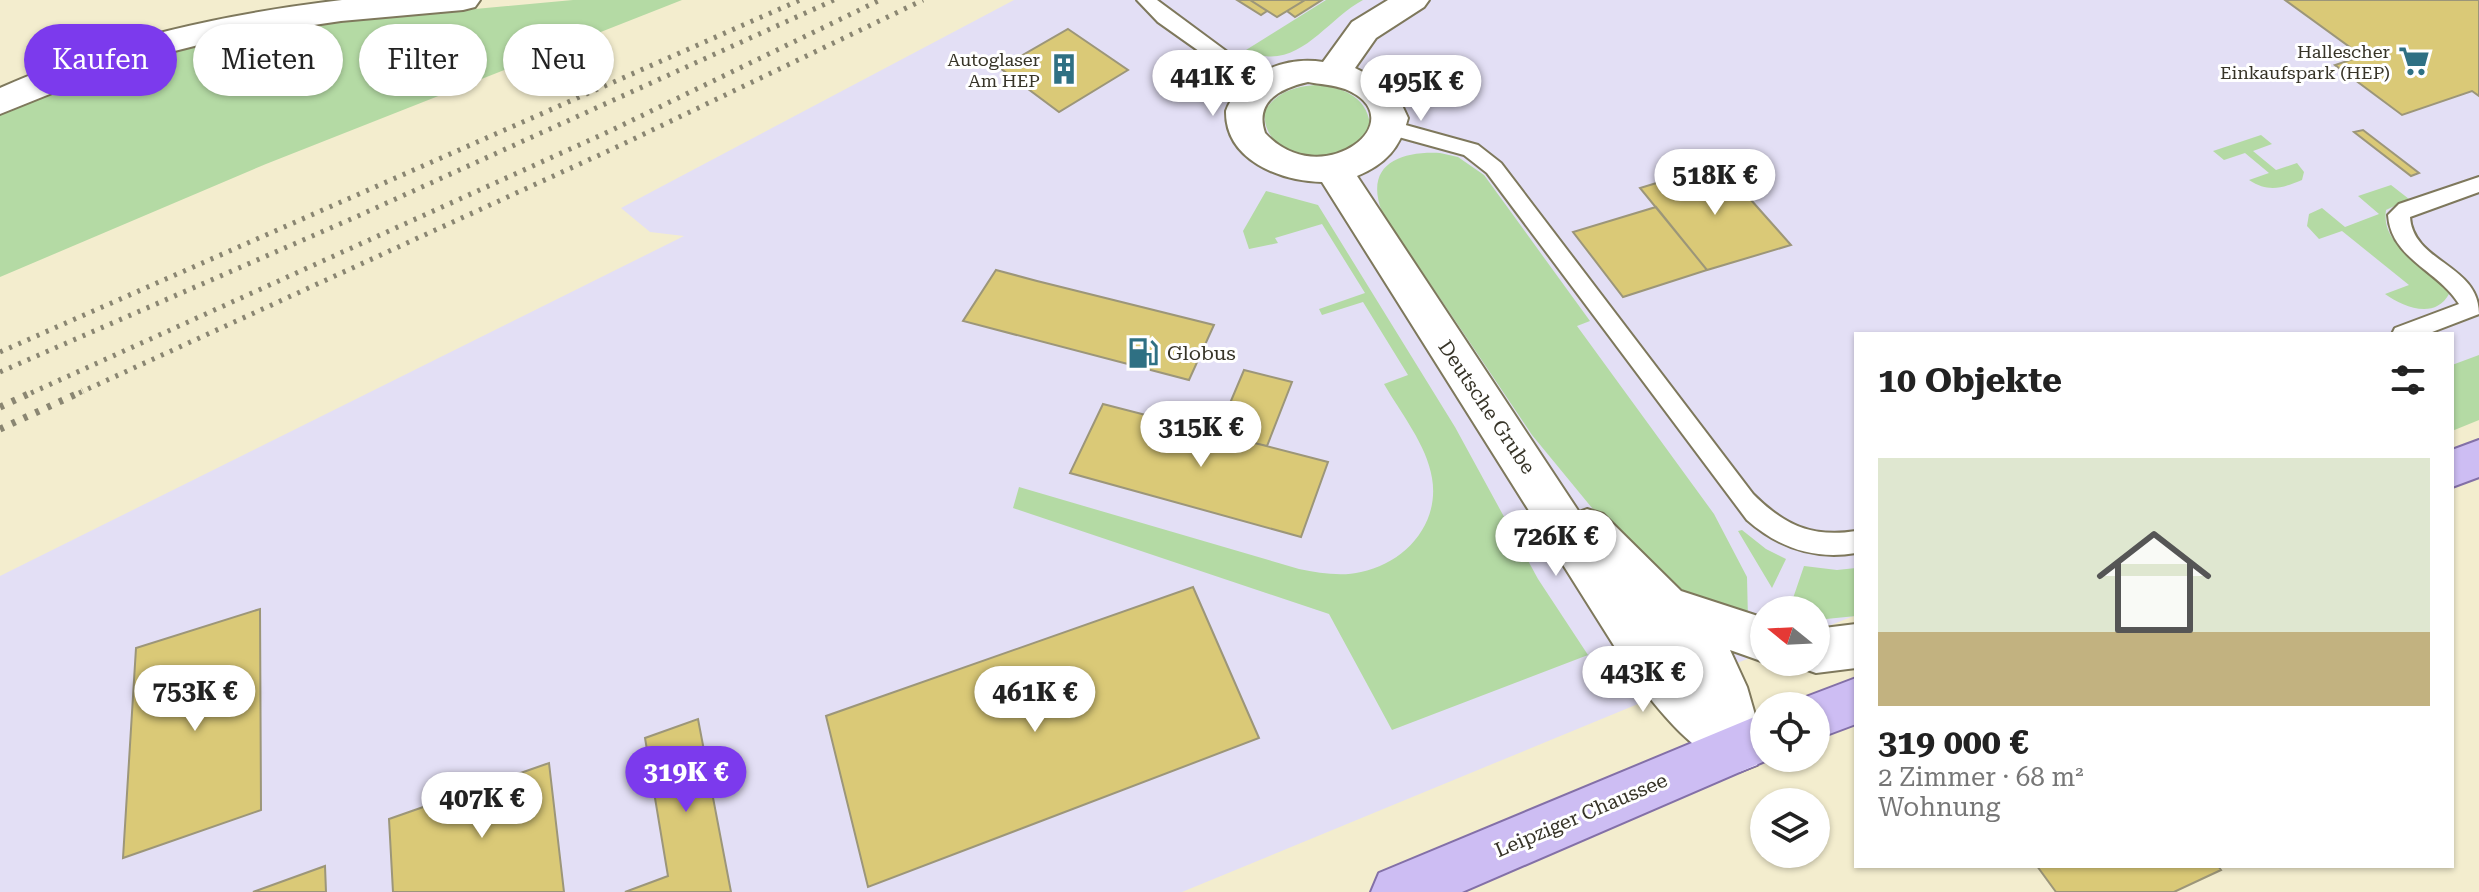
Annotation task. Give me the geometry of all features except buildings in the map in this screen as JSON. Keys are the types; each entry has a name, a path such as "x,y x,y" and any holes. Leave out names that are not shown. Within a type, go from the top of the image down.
{"main road":[{"path":"2454,468 2479,458"},
{"path":"1830,711 1854,702"},
{"name":"Leipziger Chaussee","path":"1398,892 1464,881 1750,743"}],"street":[{"path":"0,102 99,58 185,34 335,10 463,0"},
{"path":"1334,72 1364,30 1412,0"},
{"path":"1334,72 1359,80 1378,93 1390,110 1391,128 1383,145 1366,158 1333,169 1292,166 1258,148 1246,133 1243,116 1252,95 1261,86 1295,73 1334,72"},
{"name":"Deutsche Grube","path":"1333,169 1514,454 1529,469 1673,692 1706,726 1750,743"},
{"path":"1529,469 1711,657 1750,741"},
{"path":"1665,607 1750,635"},
{"path":"1830,649 1854,646"}],"lane":[{"path":"1146,0 1165,18 1261,86"},
{"path":"1391,128 1471,150 1494,168 1744,501 1768,527 1801,543 1835,547 1854,542"},
{"path":"2410,332 2476,306 2457,284 2411,247 2398,226 2399,215 2406,209 2479,184"}],"shaded area":[{"path":"1014,0 2479,0 2479,382 2454,391 2454,332 1854,332 1854,616 1830,625 1830,596 1750,596 1750,658 1182,892 0,892 0,576 684,236 650,232 621,208"}],"green space":[{"path":"573,0 682,0 614,27 614,24 503,24 503,71 487,77 487,24 359,24 359,96 438,96 266,164 0,277 0,115 41,96 177,96 177,48 193,45 193,96 343,96 343,24 314,24"},
{"path":"1326,0 1363,0 1295,51 1280,56 1264,56 1246,50"},
{"path":"1315,85 1351,94 1363,106 1370,124 1361,139 1346,149 1328,155 1291,151 1276,142 1267,128 1265,110 1275,99 1293,89"},
{"path":"2261,135 2272,144 2253,151 2276,170 2297,163 2304,172 2302,180 2282,187 2263,187 2249,180 2269,173 2245,153 2224,160 2213,151"},
{"path":"1440,153 1458,157 1484,175 1590,321 1577,326 1714,514 1747,577 1748,620 1696,602 1665,582 1606,525 1532,435 1382,212 1378,183 1389,164 1411,155"},
{"path":"2391,185 2409,199 2386,210 2386,225 2400,247 2443,283 2449,294 2436,307 2418,309 2392,299 2385,294 2409,285 2342,231 2319,239 2307,226 2309,214 2322,208 2345,227 2379,214 2358,196"},
{"path":"1266,191 1318,205 1455,427 1538,579 1588,655 1392,730 1329,614 1013,508 1019,487 1299,569 1330,574 1377,567 1392,560 1416,539 1430,511 1432,478 1419,441 1384,384 1408,375 1363,302 1322,315 1319,309 1365,293 1322,224 1275,238 1278,243 1249,249 1243,231"},
{"path":"2479,355 2479,420 2454,430 2454,364"},
{"path":"1742,530 1766,549 1786,559 1772,588 1738,531"},
{"path":"1804,566 1837,570 1854,568 1854,616 1830,619 1830,596 1794,596"}],"railway":[{"path":"0,352 800,0"},
{"path":"0,372 358,216 834,0"},
{"path":"31,393 610,131 880,0"},
{"path":"79,393 619,146 923,0"},
{"path":"0,407 35,391"},
{"path":"0,429 83,391"}],"place":[{"name":"Hallescher Einkaufspark (HEP)","path":"2414,61"},
{"name":"Autoglaser Am HEP","path":"1064,69"},
{"name":"Globus","path":"1143,353"}]}
